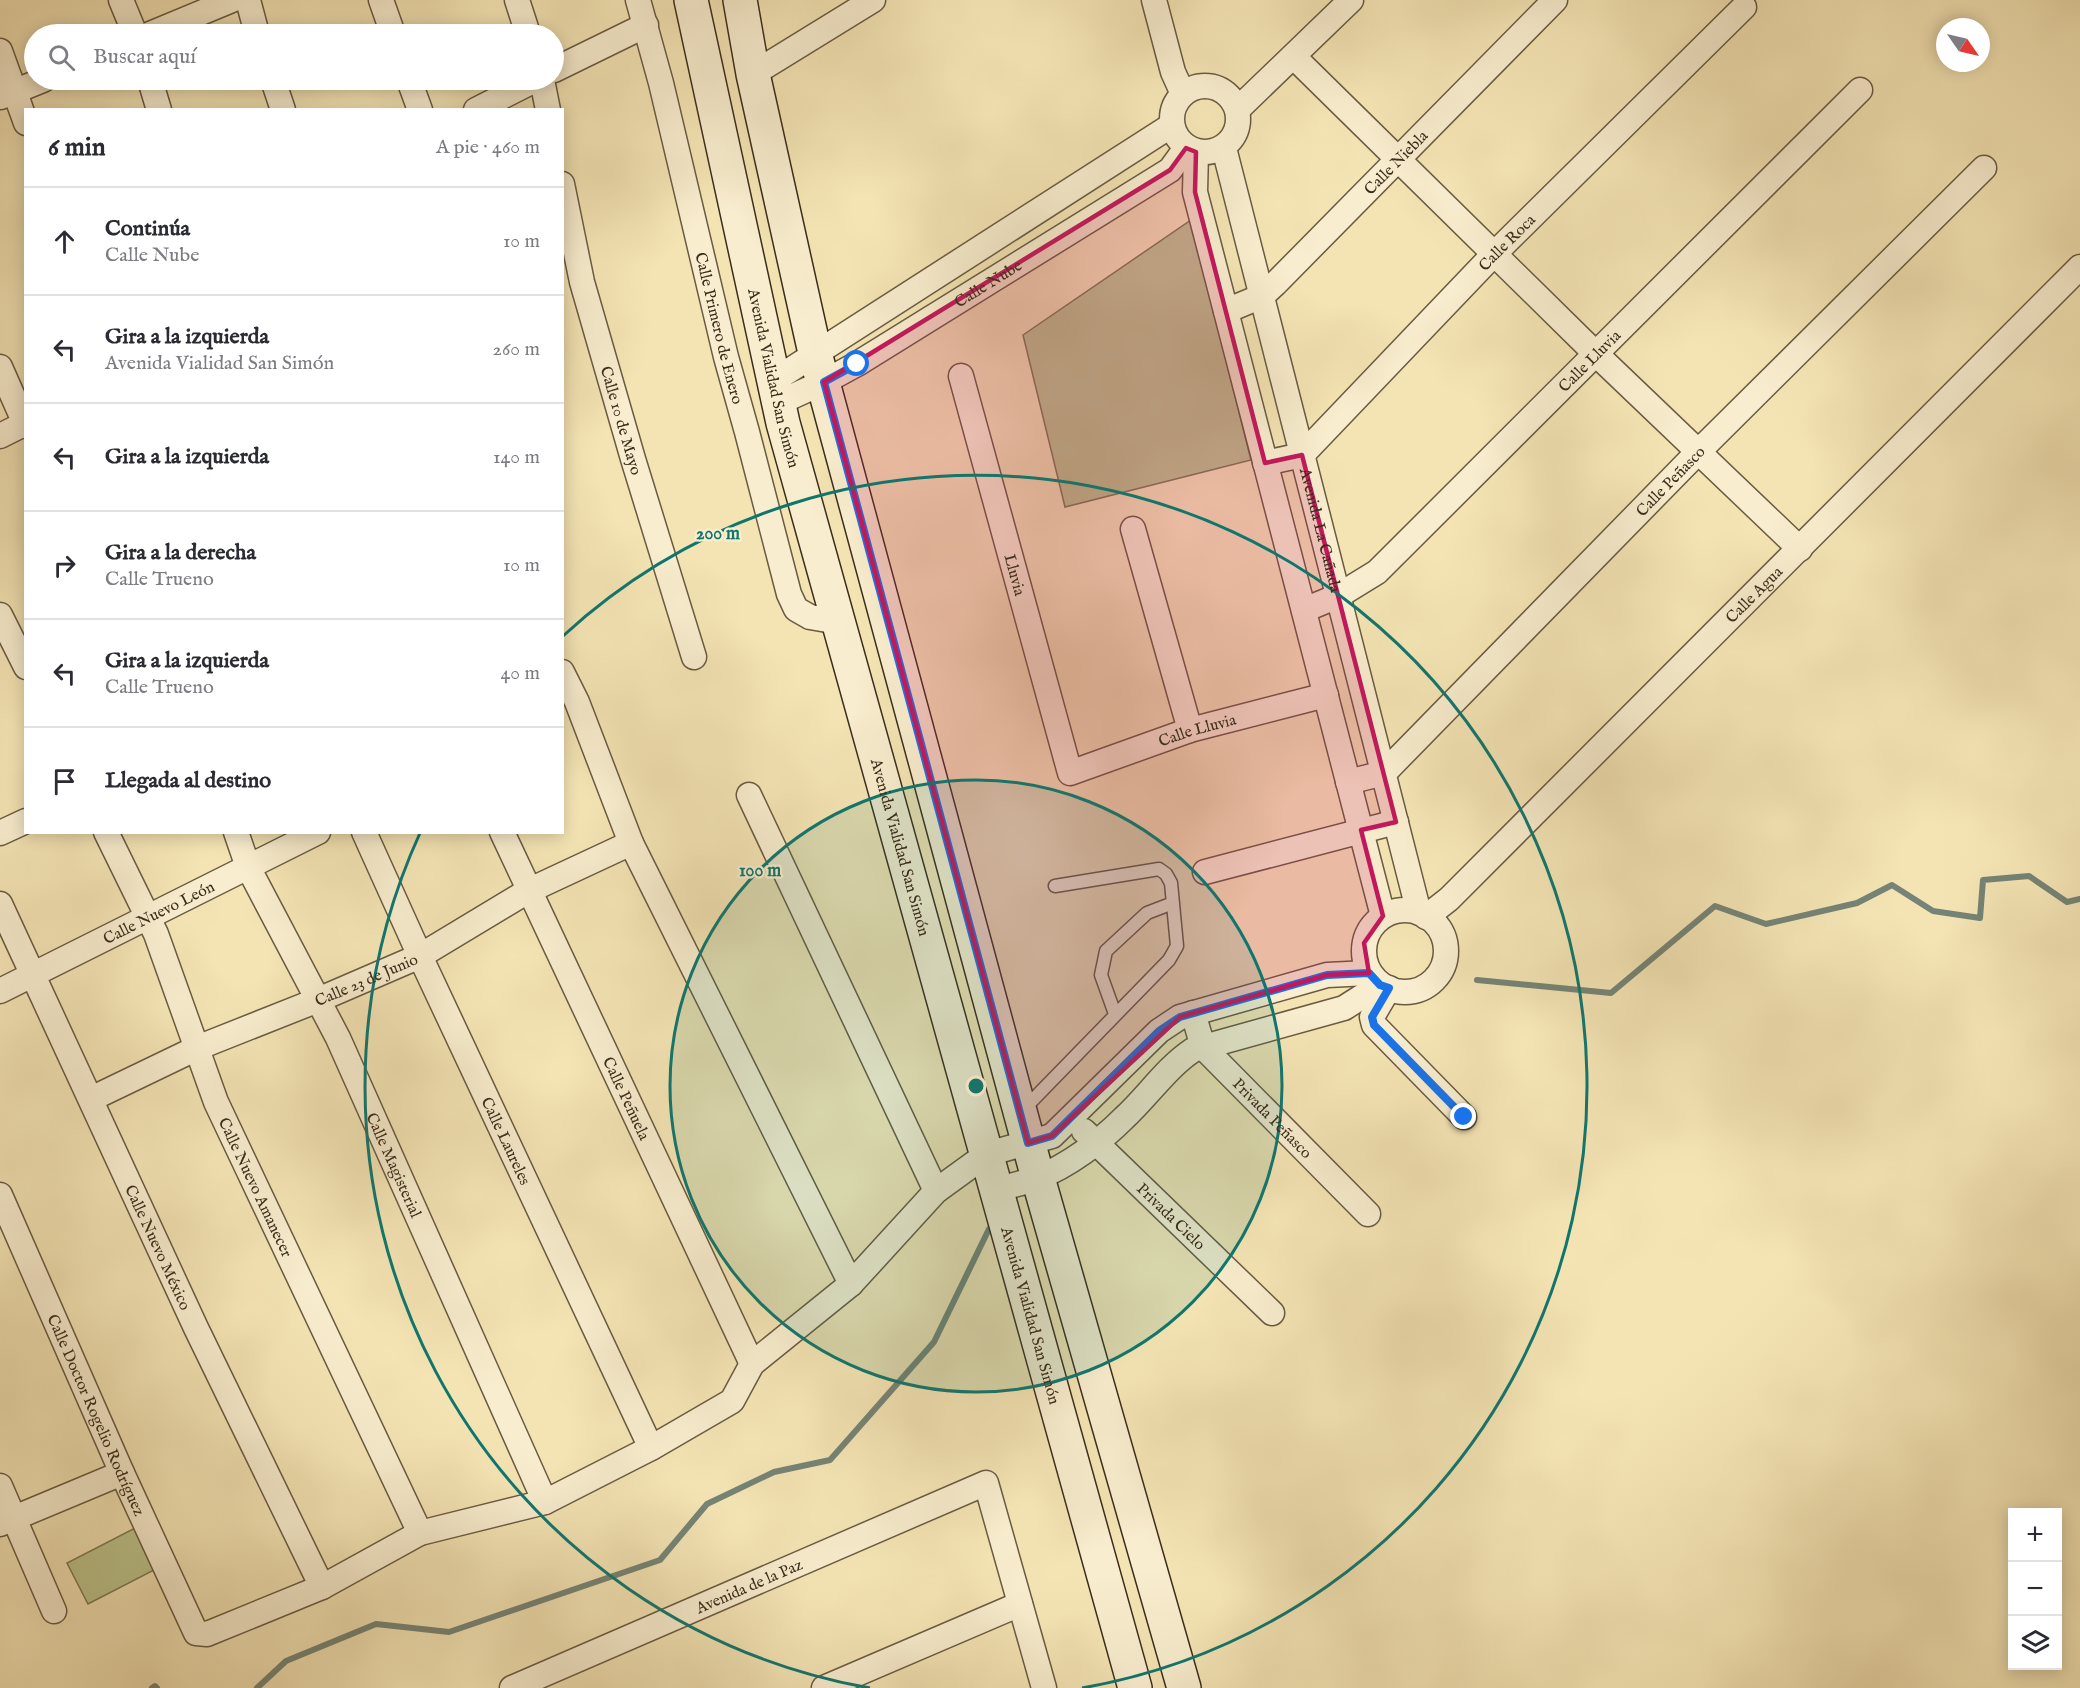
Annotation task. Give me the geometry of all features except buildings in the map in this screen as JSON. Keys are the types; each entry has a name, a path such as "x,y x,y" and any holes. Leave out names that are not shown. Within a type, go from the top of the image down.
{"main road":[{"name":"Avenida Vialidad San Simón","path":"691,0 778,402 1135,1688"},
{"path":"740,0 753,74 819,368 1024,1128 1184,1688"}],"street":[{"path":"121,0 131,24"},
{"path":"174,24 232,0"},
{"path":"248,0 254,24"},
{"path":"381,0 389,24"},
{"path":"517,0 525,24"},
{"name":"Calle Primero de Enero","path":"638,0 726,357 789,594 796,609 810,617 839,622"},
{"path":"753,74 873,0"},
{"path":"1154,0 1173,72 1183,94"},
{"path":"1238,109 1351,0"},
{"name":"Calle Niebla","path":"1226,311 1262,296 1555,0"},
{"name":"Calle Roca","path":"1302,455 1494,254 1744,7"},
{"path":"564,65 646,25"},
{"path":"0,51 8,94 24,120"},
{"path":"1294,57 1595,353 1800,549"},
{"path":"1197,86 1223,90 1238,109 1239,124 1235,136 1224,148 1208,153 1191,150 1178,139 1172,125 1173,110 1183,94 1197,86"},
{"path":"8,94 24,88"},
{"path":"153,90 158,108"},
{"path":"276,90 282,108"},
{"path":"413,90 419,108"},
{"path":"480,108 515,90"},
{"path":"544,90 548,108"},
{"name":"Calle Lluvia","path":"1304,610 1338,596 1377,572 1860,90"},
{"name":"Calle Nube","path":"747,432 778,402 819,368 1172,125"},
{"name":"Avenida La Cañada","path":"1224,148 1396,822 1423,915"},
{"path":"1191,150 1195,192 1383,916"},
{"name":"Calle Nube","path":"819,368 857,364 1170,170 1191,150"},
{"name":"Calle Peñasco","path":"1384,773 1698,452 1984,168"},
{"name":"Calle 10 de Mayo","path":"564,204 572,286 633,459 694,657"},
{"name":"Calle Agua","path":"1423,915 1449,899 2080,267"},
{"path":"0,367 24,423"},
{"name":"Lluvia","path":"961,376 1070,773"},
{"path":"0,436 24,425"},
{"path":"1265,464 1302,455"},
{"path":"1133,529 1190,730"},
{"path":"0,615 24,663"},
{"path":"1316,658 1350,640"},
{"path":"564,680 570,706 631,843 851,1284"},
{"name":"Calle Lluvia","path":"1070,773 1190,730 1326,695"},
{"path":"1348,782 1384,773"},
{"path":"749,795 936,1191"},
{"path":"0,833 24,822"},
{"path":"1205,872 1396,822"},
{"name":"Calle Nuevo Amanecer","path":"107,834 156,934 216,1102 420,1533"},
{"name":"Calle Magisterial","path":"237,834 248,867 338,1038 545,1502"},
{"name":"Calle Nuevo León","path":"0,991 314,834"},
{"name":"Calle Laureles","path":"365,834 651,1448"},
{"name":"Calle Peñuela","path":"503,834 752,1364"},
{"name":"Calle 23 de Junio","path":"91,1099 197,1048 420,956 528,891 631,843"},
{"name":"Calle Nuevo México","path":"0,904 196,1328 322,1587"},
{"path":"322,1587 420,1533 545,1502 651,1448 732,1401 752,1364 851,1284 936,1191 1024,1128 1052,1136 1159,1031 1180,1017 1327,975 1380,982 1402,992 1419,990 1432,982 1444,964 1446,948 1441,931 1433,921 1423,915 1404,910 1383,916 1370,929 1364,943 1364,958 1380,982 1372,1017 1374,1025 1464,1117"},
{"path":"997,1190 1038,1178 1065,1164 1095,1143 1124,1118 1177,1060 1192,1050 1344,1008 1380,982"},
{"name":"Privada Peñasco","path":"1193,1013 1203,1047 1368,1214"},
{"name":"Privada Cielo","path":"1071,1117 1095,1143 1272,1312"},
{"name":"Calle Doctor Rogelio Rodríguez","path":"0,1195 122,1473 196,1633 207,1634 322,1587"},
{"path":"7,1521 122,1473"},
{"name":"Avenida de la Paz","path":"512,1688 541,1682 986,1484 1020,1604"},
{"path":"0,1486 7,1521 54,1611"},
{"path":"824,1688 1020,1604 1044,1688"}],"lane":[{"path":"1024,1128 1115,1014 1169,960 1177,946 1171,884 1166,874 1159,869 1055,886"},
{"path":"1115,1014 1101,975 1106,951 1147,913 1173,903"}],"highlighted area":[{"path":"1186,148 1196,152 1195,192 1265,463 1302,455 1396,822 1361,830 1383,916 1364,943 1369,973 1327,975 1180,1017 1052,1136 1028,1143 824,382 1170,170"}],"green space":[{"path":"1191,220 1251,460 1065,507 1023,335"},
{"path":"137,1527 158,1568 88,1604 67,1563"}],"waterway":[{"path":"1477,980 1611,993 1715,906 1766,924 1857,903 1892,885 1933,911 1980,918 1983,880 2029,876 2067,902 2080,899"},
{"path":"257,1688 286,1661 376,1624 449,1632 660,1560 707,1504 774,1472 830,1460 934,1342 989,1229"},
{"path":"152,1688 155,1686 157,1688"}],"route":[{"path":"857,364 824,382 1028,1143 1052,1136 1159,1031 1180,1017 1327,975 1369,973 1380,985 1389,988 1372,1017 1374,1025 1464,1117"}]}
